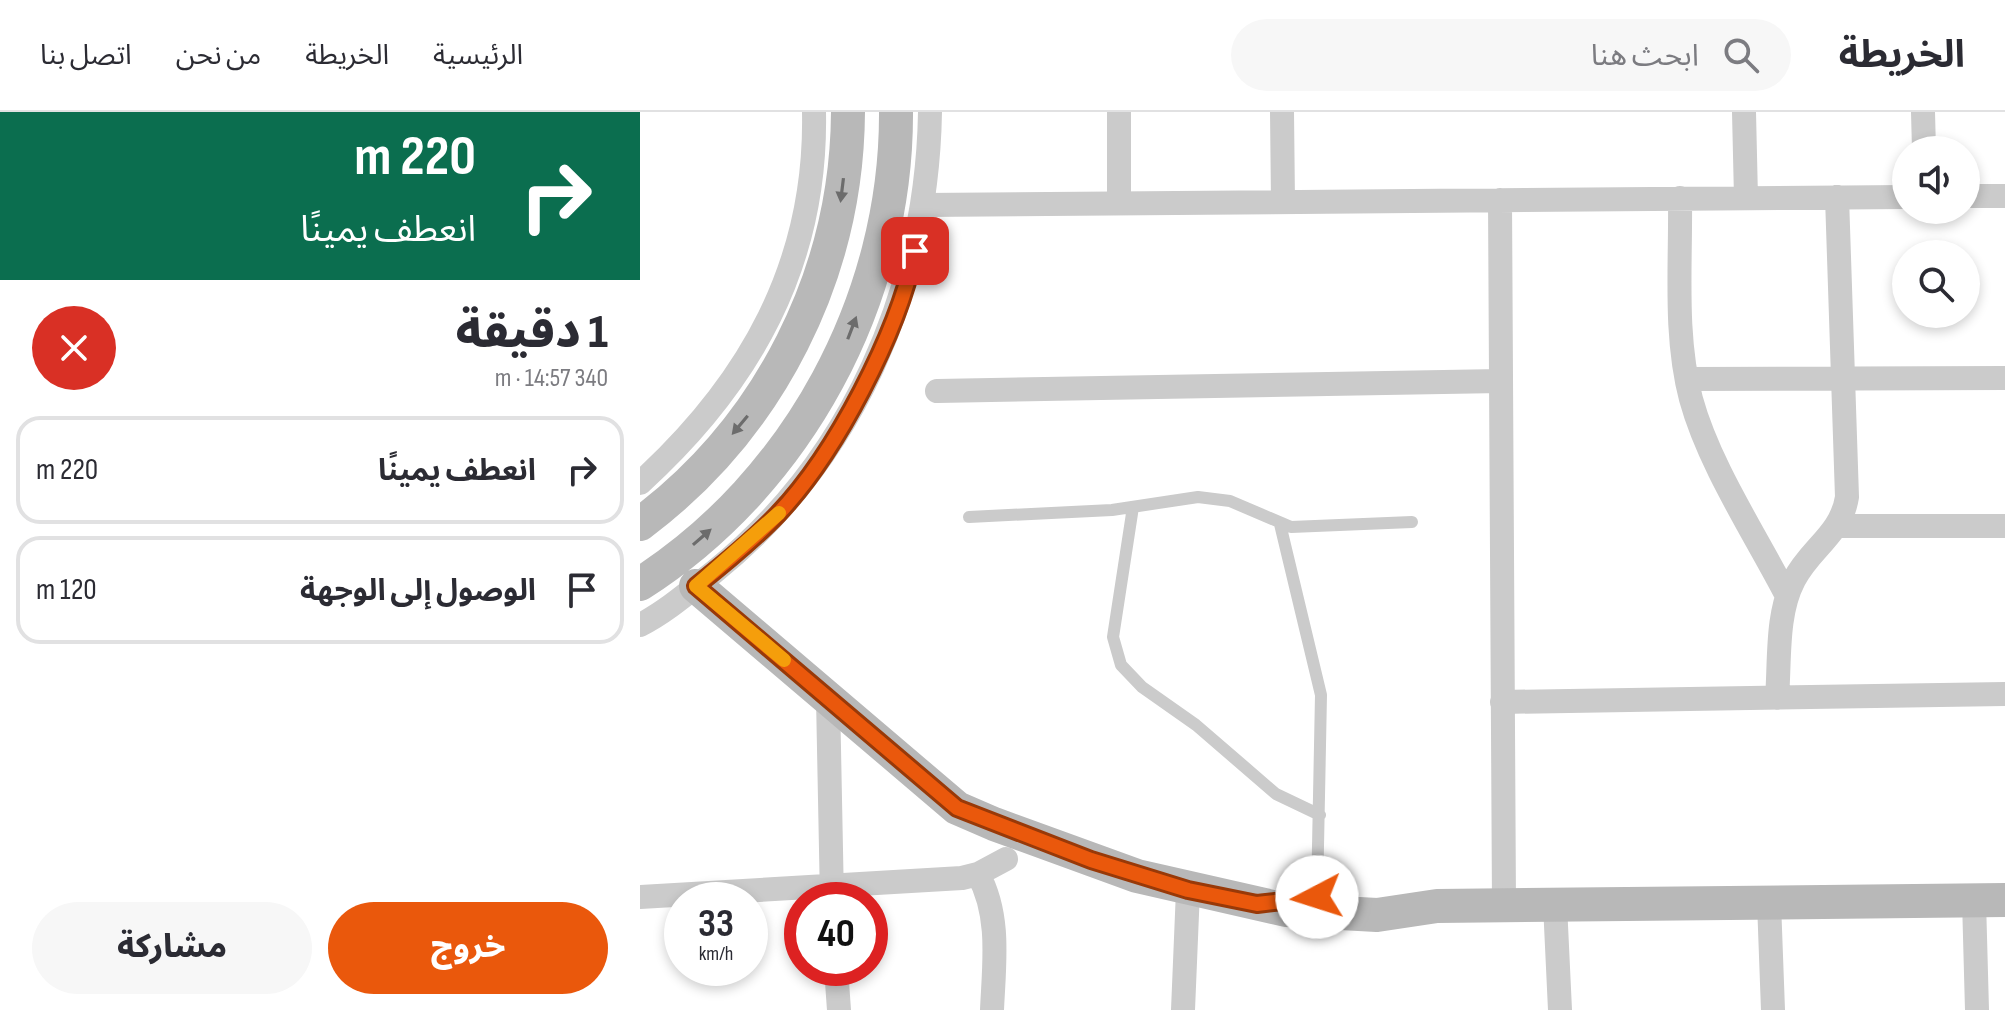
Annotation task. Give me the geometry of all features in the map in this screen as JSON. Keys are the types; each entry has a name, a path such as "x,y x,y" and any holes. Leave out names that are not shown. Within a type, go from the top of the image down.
{"street":[{"path":"640,483 685,442 733,381 769,321 794,263 808,198 814,112"},
{"path":"640,524 705,467 750,414 784,361 808,312 828,257 842,199 848,112"},
{"path":"640,584 704,537 745,497 782,454 818,400 845,346 883,238 892,183 896,112"},
{"path":"640,625 696,586 781,511 853,405 886,342 910,274 924,205 930,112"},
{"path":"1119,112 1119,203"},
{"path":"1282,112 1283,202"},
{"path":"1744,112 1746,198"},
{"path":"1923,112 1924,136"},
{"path":"1980,196 2005,196"},
{"path":"1777,698 1787,596 1805,562 1839,526 1847,497 1837,197"},
{"path":"924,205 1892,197"},
{"path":"1680,198 1682,339 1687,379 1704,436 1787,596"},
{"path":"1500,200 1504,906"},
{"path":"1687,379 2005,378"},
{"path":"937,391 1501,381"},
{"path":"1839,526 2005,526"},
{"path":"696,586 957,808 1091,860 1188,890 1257,904 1347,915 1437,906 1990,900 1977,1010"},
{"path":"1502,702 2005,694"},
{"path":"828,698 831,882"},
{"path":"888,886 978,874 1006,859"},
{"path":"978,874 990,902 995,930 992,1010"},
{"path":"1183,1010 1188,890"},
{"path":"640,897 784,894"},
{"path":"1257,904 1317,897 1377,898 1437,906"},
{"path":"1769,902 1773,1010"},
{"path":"1555,904 1560,1010"},
{"path":"837,986 839,1010"}],"lane":[{"path":"969,517 1133,507 1178,498 1215,498 1244,506 1280,524 1304,528 1412,522"},
{"path":"1133,507 1113,637 1121,665 1142,687 1196,725 1276,794 1320,815"},
{"path":"1280,524 1291,580 1319,677 1317,897"}],"slow traffic":[{"path":"779,513 696,586 784,660"}],"route":[{"path":"915,251 886,342 853,405 811,471 781,511 696,586 957,808 1091,860 1188,890 1257,904 1317,897"}]}
